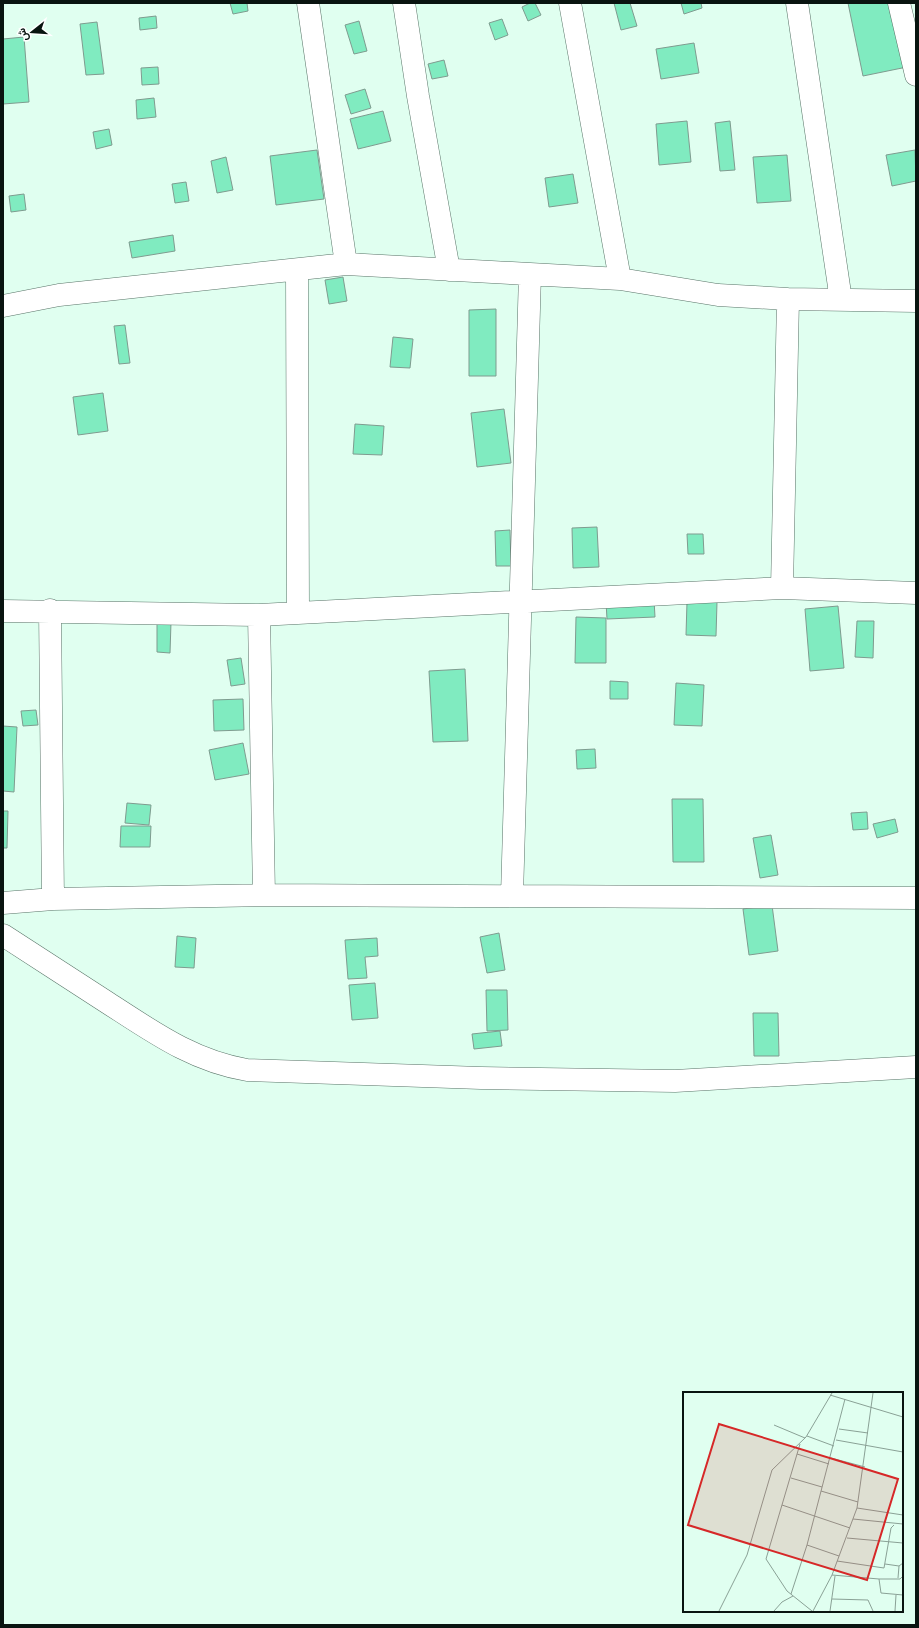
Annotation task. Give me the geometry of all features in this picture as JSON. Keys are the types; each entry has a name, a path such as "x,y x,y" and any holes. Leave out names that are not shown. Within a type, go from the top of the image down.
{"street":[{"path":"308,3 346,264"},
{"path":"404,3 418,96 449,270"},
{"path":"570,3 620,280"},
{"path":"797,3 842,300"},
{"path":"899,3 916,75"},
{"path":"3,306 58,295 346,264 620,280 718,295 788,299 916,301"},
{"path":"297,270 298,613"},
{"path":"512,896 522,601 530,274"},
{"path":"782,588 788,299"},
{"path":"3,611 50,610 259,614 782,588 916,593"},
{"path":"50,610 53,899"},
{"path":"259,614 264,895"},
{"path":"3,903 53,899 264,895 916,898"},
{"path":"3,935 166,1040 195,1055 224,1066 247,1070 482,1078 675,1081 916,1067"}],"building":[{"path":"230,3 247,3 248,11 233,14"},
{"path":"530,3 535,3 541,15 528,21 522,7"},
{"path":"614,3 630,3 637,26 621,30"},
{"path":"681,3 701,3 702,8 684,14"},
{"path":"848,3 893,3 907,67 863,76"},
{"path":"156,16 157,28 140,30 139,18"},
{"path":"502,19 508,35 495,40 489,23"},
{"path":"359,21 367,51 354,54 345,25"},
{"path":"97,22 104,74 86,75 80,24"},
{"path":"24,37 29,102 3,104 3,39"},
{"path":"694,43 699,73 661,79 656,49"},
{"path":"444,60 448,76 432,79 428,64"},
{"path":"158,67 159,84 142,85 141,68"},
{"path":"365,89 371,108 351,114 345,95"},
{"path":"154,98 156,117 137,119 136,100"},
{"path":"383,111 391,141 358,149 350,119"},
{"path":"687,121 691,162 659,165 656,124"},
{"path":"730,121 735,170 720,171 715,123"},
{"path":"109,129 112,145 96,149 93,132"},
{"path":"317,150 324,199 276,205 270,156"},
{"path":"915,150 916,181 892,186 886,155"},
{"path":"787,155 791,201 757,203 753,157"},
{"path":"226,157 233,190 217,193 211,161"},
{"path":"573,174 578,203 549,207 545,178"},
{"path":"186,182 189,201 175,203 172,184"},
{"path":"24,194 26,210 11,212 9,196"},
{"path":"173,235 175,251 132,258 129,242"},
{"path":"343,277 347,301 329,304 325,280"},
{"path":"496,309 496,376 469,376 469,310"},
{"path":"125,325 130,363 119,364 114,326"},
{"path":"393,337 413,339 410,368 390,367"},
{"path":"103,393 108,431 78,435 73,397"},
{"path":"504,409 511,463 477,467 471,413"},
{"path":"355,424 384,426 382,455 353,454"},
{"path":"597,527 599,567 573,568 572,528"},
{"path":"510,530 511,566 496,566 495,531"},
{"path":"687,534 703,534 704,554 688,554"},
{"path":"654,600 655,617 607,619 606,602"},
{"path":"687,602 717,602 716,636 686,635"},
{"path":"838,606 844,668 810,671 805,609"},
{"path":"576,617 606,618 606,663 575,663"},
{"path":"157,621 171,622 170,653 157,652"},
{"path":"857,621 874,621 873,658 855,657"},
{"path":"241,658 245,684 231,686 227,660"},
{"path":"465,669 468,741 433,742 429,671"},
{"path":"610,681 628,682 628,699 610,699"},
{"path":"676,683 704,685 702,726 674,725"},
{"path":"243,699 244,730 214,731 213,700"},
{"path":"36,710 38,725 23,726 21,711"},
{"path":"3,726 17,727 14,792 3,791"},
{"path":"243,743 249,774 215,780 209,750"},
{"path":"595,749 596,768 577,769 576,750"},
{"path":"672,799 703,799 704,862 673,862"},
{"path":"127,803 151,805 149,825 125,823"},
{"path":"3,811 8,811 7,848 3,848"},
{"path":"867,812 868,829 853,830 851,813"},
{"path":"895,819 898,832 877,838 873,824"},
{"path":"121,826 151,826 150,847 120,847"},
{"path":"771,835 778,875 760,878 753,838"},
{"path":"772,905 778,951 749,955 743,909"},
{"path":"499,933 505,970 487,973 480,937"},
{"path":"177,936 196,938 194,968 175,967"},
{"path":"377,938 378,956 365,957 367,978 348,979 345,940"},
{"path":"375,983 378,1018 352,1020 349,985"},
{"path":"486,990 507,990 508,1030 487,1031"},
{"path":"753,1013 778,1013 779,1056 754,1056"},
{"path":"500,1031 502,1046 474,1049 472,1034"}]}
